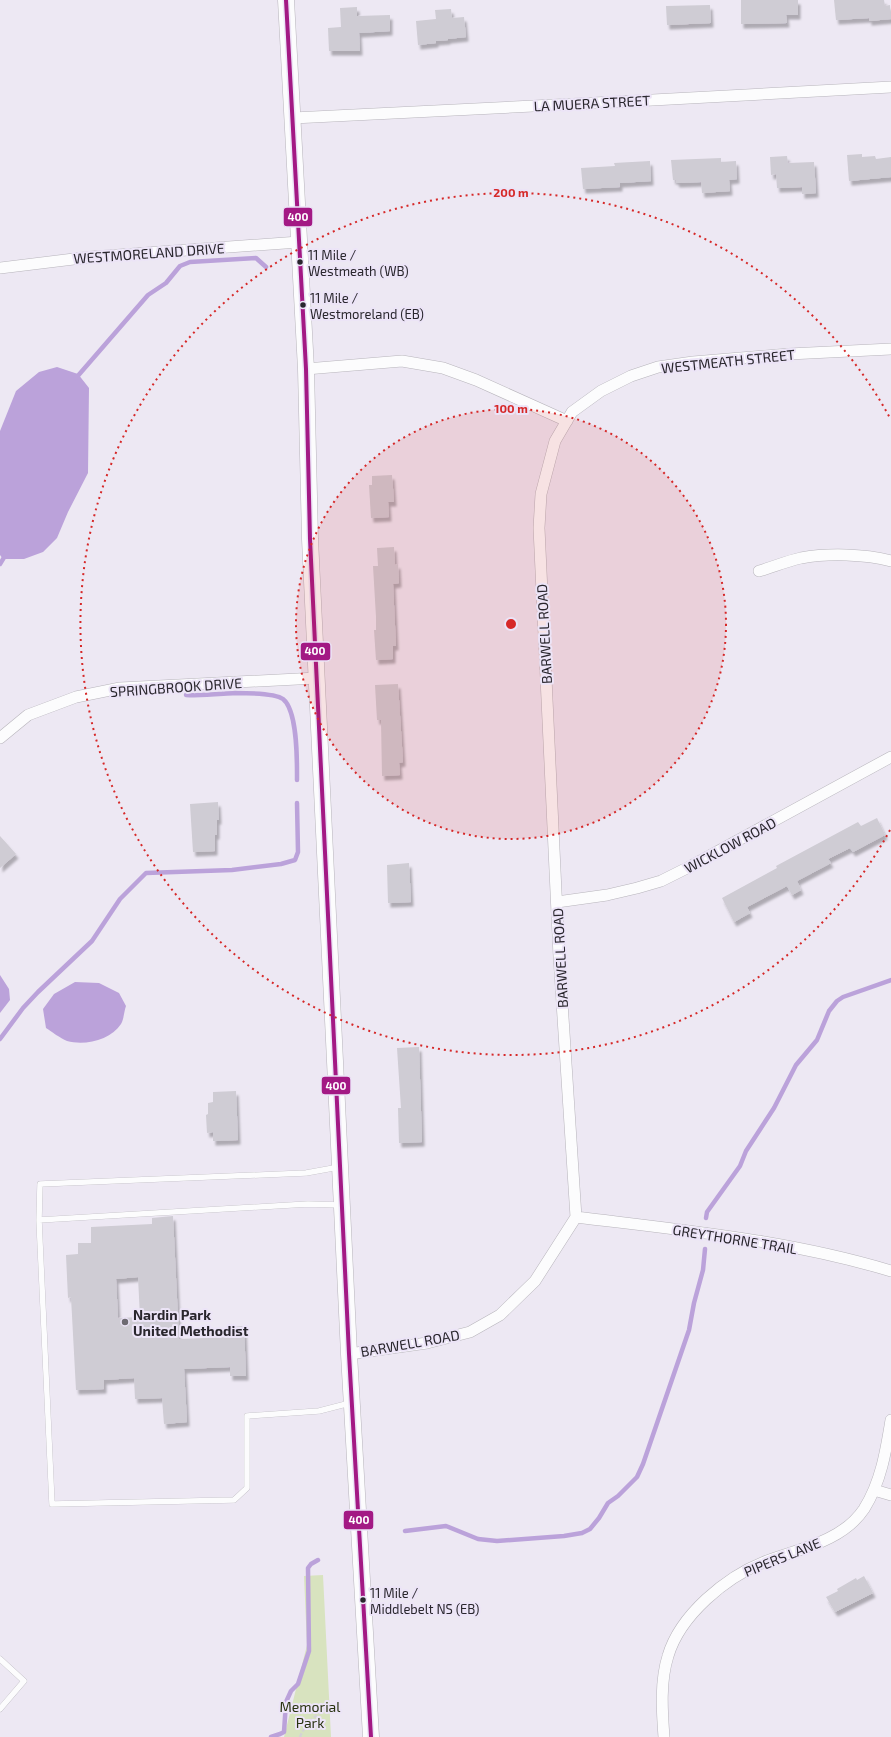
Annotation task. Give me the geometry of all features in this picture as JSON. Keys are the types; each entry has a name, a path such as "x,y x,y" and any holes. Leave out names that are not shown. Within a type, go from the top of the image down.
{"street":[{"path":"286,0 306,369 310,539 349,1354 370,1737"},
{"name":"LA MUERA STREET","path":"293,118 634,101 891,86"},
{"name":"WESTMORELAND DRIVE","path":"0,268 90,257 299,242"},
{"name":"WESTMEATH STREET","path":"567,421 572,412 600,391 631,376 658,367 693,362 789,354 891,349"},
{"path":"306,369 402,361 443,368 476,380 567,421"},
{"name":"BARWELL ROAD","path":"349,1354 427,1343 470,1332 500,1315 535,1281 576,1217 557,902 539,528 541,494 547,468 555,441 567,421"},
{"path":"759,571 801,558 831,555 880,558 891,561"},
{"name":"SPRINGBROOK DRIVE","path":"0,738 28,714 76,697 120,688 317,678"},
{"name":"WICKLOW ROAD","path":"557,902 607,895 661,881 891,756"},
{"name":"GREYTHORNE TRAIL","path":"576,1217 664,1228 790,1247 853,1260 891,1272"},
{"name":"PIPERS LANE","path":"664,1737 661,1702 668,1656 684,1622 707,1598 733,1577 764,1562 827,1540 848,1526 864,1510 878,1483 891,1420"},
{"path":"874,1490 891,1495"}],"lane":[{"path":"340,1166 306,1173 40,1184 39,1220 52,1504 234,1500 247,1488 247,1416 319,1411 352,1403"},
{"path":"39,1220 308,1204 342,1205"},
{"path":"0,1659 24,1681 0,1709"}],"path":[{"path":"300,1737 302,1731 319,1713 327,1710"}],"green space":[{"name":"Memorial Park","path":"323,1575 331,1737 284,1737 307,1645 304,1576"}],"shaded area":[{"path":"57,367 78,374 89,388 88,473 68,512 57,538 43,552 24,559 3,559 0,555 0,431 16,391 39,372"},
{"path":"0,975 9,989 10,1000 0,1013"},
{"path":"75,982 99,983 119,993 126,1006 123,1020 117,1030 104,1038 82,1043 64,1040 46,1028 43,1009 54,994"}],"building":[{"path":"741,0 798,0 798,15 786,15 787,23 741,24"},
{"path":"834,0 884,0 885,6 890,5 891,19 869,21 869,18 836,20"},
{"path":"710,5 711,23 667,25 666,6"},
{"path":"357,7 357,16 390,15 390,31 359,33 360,51 329,51 328,28 341,27 340,8"},
{"path":"451,9 452,18 464,17 466,37 418,45 416,21 436,19 435,10"},
{"path":"862,154 862,157 875,156 876,159 891,157 891,177 849,181 847,155"},
{"path":"787,156 788,163 814,162 816,193 802,194 802,187 777,188 776,174 771,175 770,157"},
{"path":"721,158 721,162 736,161 737,179 729,180 730,191 702,193 701,182 677,183 676,180 673,180 671,160"},
{"path":"650,161 651,181 620,183 620,187 583,189 581,168 615,166 614,163"},
{"path":"392,475 394,502 388,502 389,517 371,518 369,485 372,485 372,476"},
{"path":"394,547 395,565 398,564 399,583 393,584 396,646 393,646 393,659 376,660 374,630 376,630 376,617 373,566 378,566 377,548"},
{"path":"398,684 403,762 399,763 400,775 382,776 381,720 377,720 375,685"},
{"path":"218,802 219,820 217,820 217,835 215,835 215,851 193,852 190,804"},
{"path":"877,818 885,835 853,852 850,848 828,859 831,863 797,881 801,890 792,895 787,886 747,907 750,913 734,922 722,898 777,868 776,866 858,822 861,826"},
{"path":"0,836 16,854 0,868"},
{"path":"409,863 411,902 388,903 387,865"},
{"path":"419,1047 422,1142 399,1143 398,1108 401,1108 397,1048"},
{"path":"236,1091 238,1140 213,1141 213,1132 207,1133 206,1115 208,1114 208,1103 213,1102 213,1092"},
{"name":"Nardin Park United Methodist","path":"173,1216 179,1339 229,1337 228,1327 244,1326 246,1376 230,1376 230,1367 184,1369 187,1422 164,1424 162,1398 135,1399 134,1378 104,1380 104,1389 76,1390 71,1297 68,1298 66,1255 78,1254 78,1243 91,1243 91,1227 152,1224 152,1218","holes":["138,1277 140,1317 118,1318 116,1279"]},
{"path":"864,1576 873,1593 835,1612 826,1597 838,1591 837,1589 856,1578 857,1580"}],"waterway":[{"path":"76,378 148,295 166,283 180,266 190,262 256,258 266,267"},
{"path":"0,564 6,554"},
{"path":"186,695 253,693 267,694 283,699 288,705 292,714 294,725 297,750 297,780"},
{"path":"0,1039 23,1008 38,992 92,941 120,899 146,873 232,870 281,864 295,860 298,852 297,803"},
{"path":"706,1218 707,1212 740,1166 746,1151 774,1108 796,1065 817,1040 829,1011 837,1001 843,997 891,980"},
{"path":"405,1531 446,1526 478,1539 497,1541 564,1536 582,1533 590,1529 608,1503 618,1496 637,1477 643,1464 689,1330 694,1303 703,1270 705,1249"},
{"path":"271,1737 284,1732 286,1702 291,1691 298,1684 309,1651 308,1568 311,1564 318,1560"}],"transit line":[{"name":"400","path":"286,0 306,369 310,539 349,1354 371,1737"}],"place":[{"name":"11 Mile / Westmeath (WB)","path":"300,262"},
{"name":"11 Mile / Westmoreland (EB)","path":"303,305"},
{"name":"Nardin Park United Methodist","path":"125,1322"},
{"name":"11 Mile / Middlebelt NS (EB)","path":"363,1600"}]}
